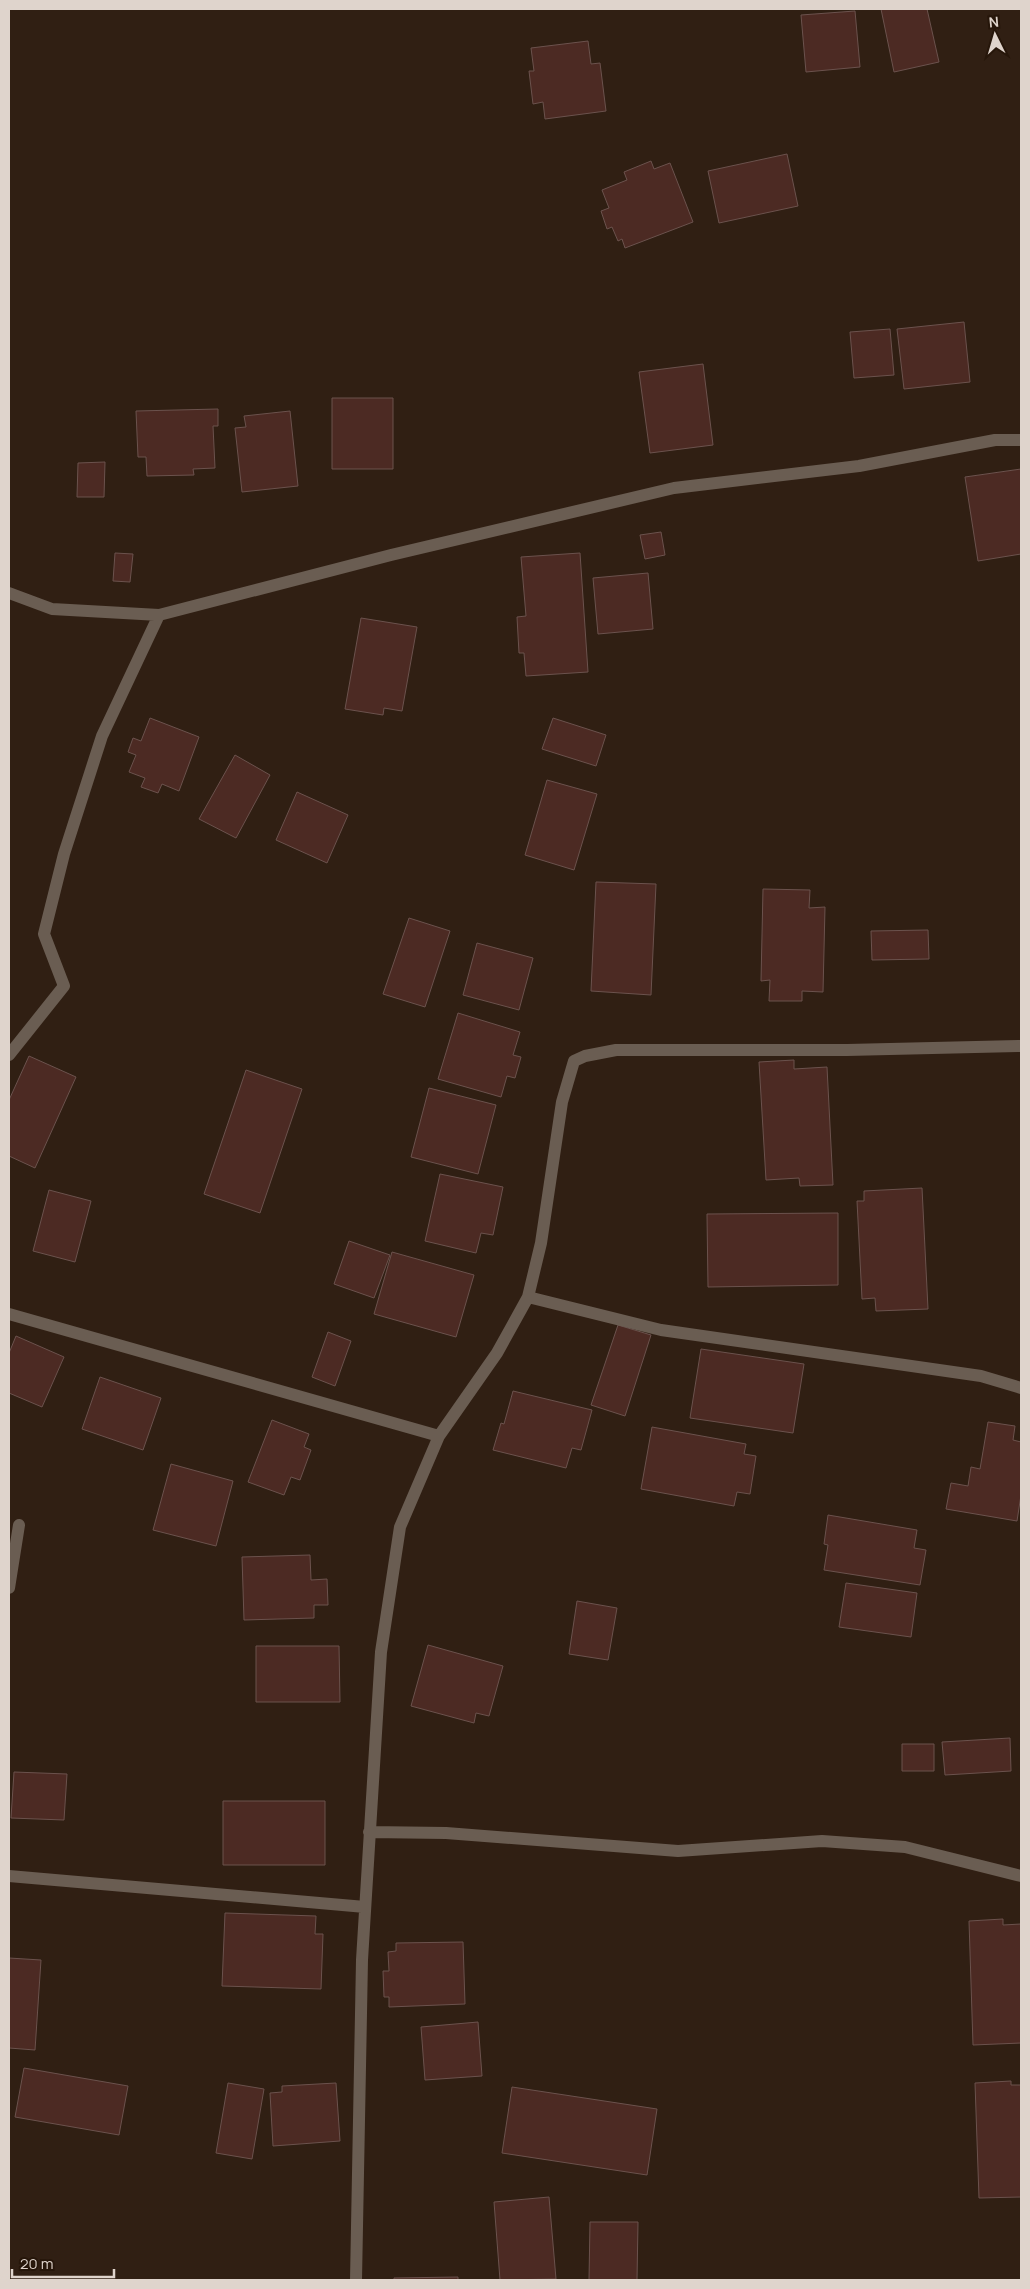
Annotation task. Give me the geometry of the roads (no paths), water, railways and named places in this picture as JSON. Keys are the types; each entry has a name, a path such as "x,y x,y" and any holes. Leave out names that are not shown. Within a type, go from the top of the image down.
{"street":[{"path":"9,593 52,609 159,615 391,555 674,488 859,466 995,440 1021,440"},
{"path":"9,1055 64,986 44,934 64,854 102,736 159,615"},
{"path":"356,2280 360,2009 369,1832 381,1652 400,1527 439,1436 498,1353 528,1297 541,1243 562,1102 574,1061 616,1050 847,1050 1021,1046"},
{"path":"528,1297 661,1330 981,1376 1021,1388"},
{"path":"9,1314 439,1436"},
{"path":"9,1588 19,1525"},
{"path":"369,1832 446,1833 678,1850 822,1841 904,1847 1021,1876"},
{"path":"9,1876 365,1908"}]}
